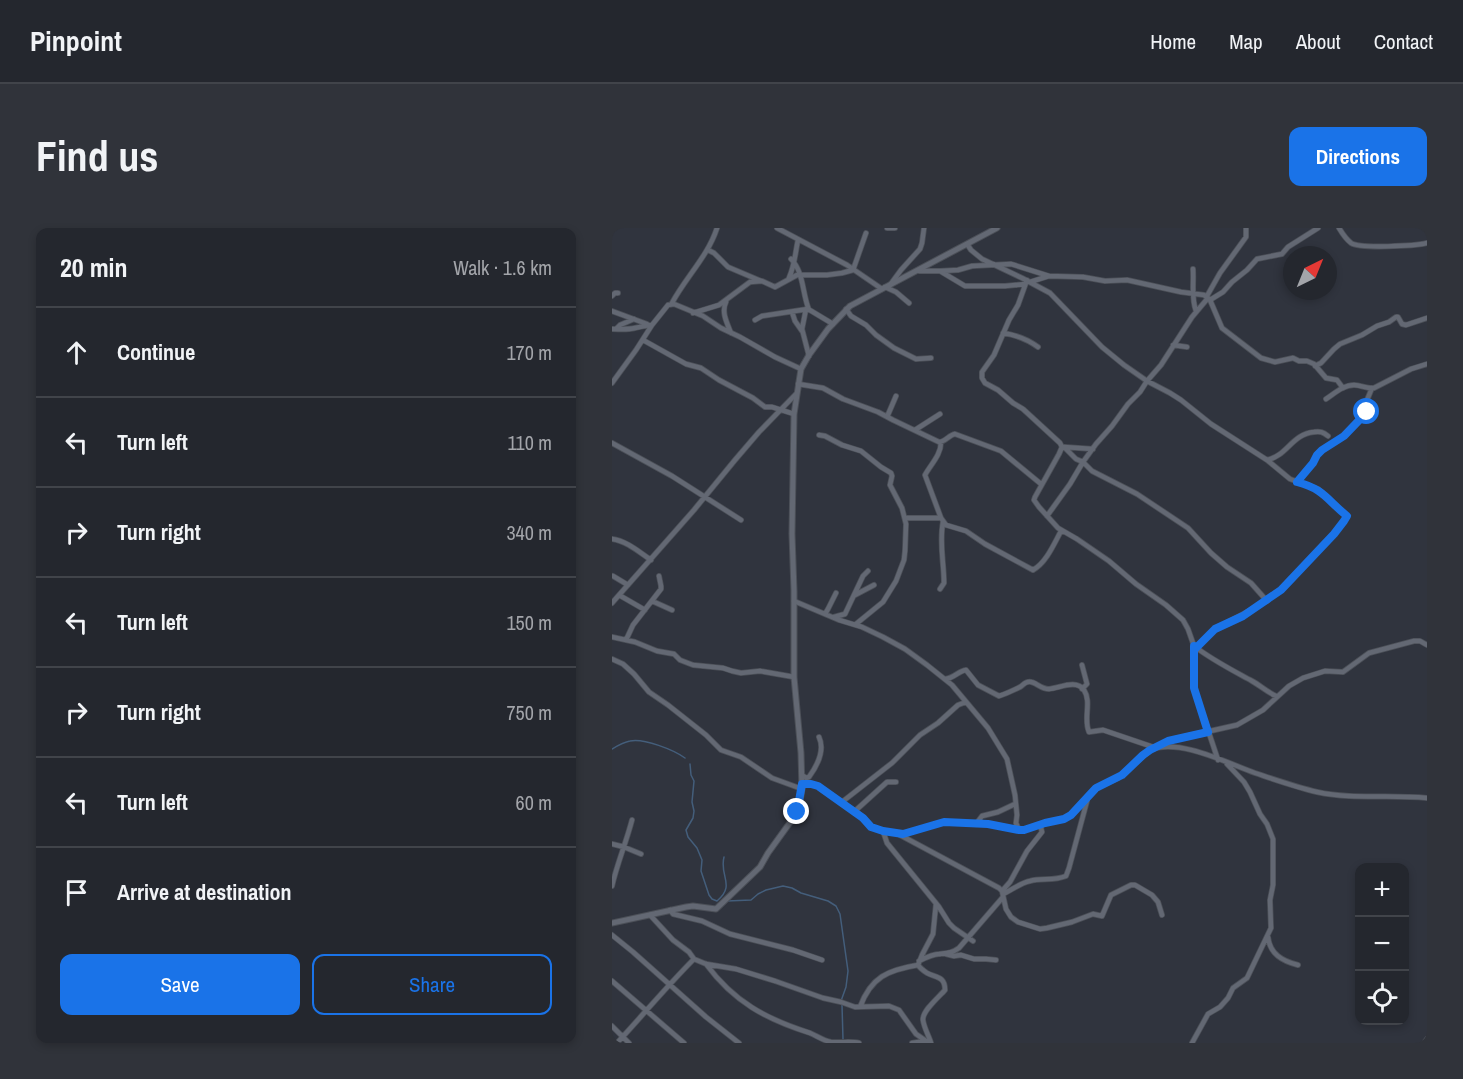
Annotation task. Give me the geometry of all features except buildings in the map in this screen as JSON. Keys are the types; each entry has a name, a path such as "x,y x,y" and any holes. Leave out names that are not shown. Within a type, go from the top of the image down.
{"street":[{"path":"612,383 643,340 649,325 672,303 708,250 717,228"},
{"path":"777,228 896,292 909,303"},
{"path":"887,228 895,228"},
{"path":"886,287 920,249 924,228"},
{"path":"1047,516 1083,462 1140,392 1196,311 1208,298 1220,273 1246,237 1246,228"},
{"path":"1208,298 1223,292 1257,259 1281,255 1290,246 1318,228"},
{"path":"1339,228 1343,235 1354,244 1370,246 1427,243"},
{"path":"612,923 693,906 716,909 758,870 797,812 802,775 794,677 792,534 794,414 801,369 846,309 994,229"},
{"path":"853,270 866,233"},
{"path":"789,278 798,240"},
{"path":"967,244 976,255 1050,293 1102,347 1124,365 1170,393 1211,424 1267,460 1285,476 1318,489 1347,516 1334,534 1281,590 1243,616 1215,629 1195,647"},
{"path":"708,250 728,267 775,287 800,274 827,275 853,270"},
{"path":"793,261 800,274 808,310 803,321 803,333 809,356"},
{"path":"916,271 1014,265 1049,276 1083,277 1106,281 1127,280 1204,295 1208,298 1222,328 1265,361 1275,362 1293,358 1307,361 1315,366 1324,377 1337,380 1343,388"},
{"path":"1192,269 1196,311"},
{"path":"940,271 963,286 1005,286 1049,276"},
{"path":"693,313 719,305 750,282 759,280"},
{"path":"1027,282 994,355 982,374 982,380 1026,412 1076,459 1097,474 1137,494 1188,528 1217,558 1251,583 1267,601"},
{"path":"612,296 618,293"},
{"path":"727,299 723,307 726,322 732,333"},
{"path":"672,303 703,316 716,326 801,369"},
{"path":"846,309 851,316 894,348 916,359 931,358"},
{"path":"755,320 762,316 808,310 833,324"},
{"path":"612,311 649,325"},
{"path":"792,312 803,333"},
{"path":"616,328 624,315"},
{"path":"1315,366 1319,365 1340,344 1396,317 1406,325 1427,318"},
{"path":"616,328 634,319"},
{"path":"616,328 637,328 649,325"},
{"path":"1003,333 1016,335 1038,346"},
{"path":"643,340 686,364 701,368 761,405 794,414"},
{"path":"1173,345 1187,348"},
{"path":"1326,399 1343,388 1353,385 1372,388 1411,369 1427,364"},
{"path":"798,384 823,388 934,440 941,442 955,434 998,450 1041,484"},
{"path":"1297,482 1322,450 1344,436 1367,412 1367,400 1372,388"},
{"path":"612,603 698,506 759,432 797,393"},
{"path":"887,417 896,396"},
{"path":"915,430 940,414"},
{"path":"1267,460 1277,456 1302,434 1320,431 1328,436"},
{"path":"819,435 861,451 891,473 890,485 905,518 906,550 896,581 882,602 856,624"},
{"path":"940,589 944,583 942,520 925,476 938,455 941,442"},
{"path":"612,443 654,465 741,520"},
{"path":"1062,447 1093,449"},
{"path":"1062,447 1035,495 1035,500 1061,531 1109,561 1183,620 1195,647 1194,688 1218,760"},
{"path":"905,518 942,520 949,526 966,531 1033,570 1046,556 1061,531"},
{"path":"612,539 625,543 651,560"},
{"path":"832,617 845,614 863,576 868,571"},
{"path":"613,576 628,585"},
{"path":"626,640 633,625 661,588 659,576"},
{"path":"854,596 874,585"},
{"path":"825,614 836,593"},
{"path":"619,595 645,610"},
{"path":"652,601 672,610"},
{"path":"794,601 856,624 883,637 905,649 945,679 987,728 1007,759 1019,830"},
{"path":"612,637 674,654 682,661 693,665 723,668 736,672 760,671 794,677"},
{"path":"802,775 809,777 818,786 855,811 871,827 883,831 903,834 944,822 988,824 1019,830 1064,819 1075,812 1096,788 1118,778 1143,755 1168,741 1237,725 1263,710 1276,696 1303,678 1325,671 1343,672 1365,655 1414,641 1427,645"},
{"path":"1195,647 1276,696"},
{"path":"612,659 627,667 649,692 706,735 721,750 741,757 772,778 802,786 811,784 818,786"},
{"path":"1082,665 1087,684 1082,688"},
{"path":"945,679 966,670 978,685 999,696 1029,681 1045,689 1072,684 1082,688 1086,696 1089,732 1103,730 1156,748 1187,749 1316,791 1351,797 1427,798"},
{"path":"842,802 892,763 920,735 958,705 966,702"},
{"path":"809,777 817,765 822,745 819,737"},
{"path":"1192,1043 1208,1014 1220,1007 1233,988 1247,978 1271,928 1273,839 1244,782 1225,762"},
{"path":"855,811 887,782 896,782"},
{"path":"1003,894 1027,882 1066,876 1087,798"},
{"path":"976,824 982,816 1015,804"},
{"path":"612,886 617,863 632,820"},
{"path":"944,954 953,952 971,940 1003,894 1027,851 1042,832 1040,825"},
{"path":"883,831 887,843 952,927 971,940"},
{"path":"897,833 999,888 1003,894 1006,909 1015,920 1043,929 1093,914 1102,916 1111,895 1131,885 1135,885 1152,896 1158,902 1162,915"},
{"path":"612,843 641,854"},
{"path":"918,963 933,934 936,904"},
{"path":"670,910 673,914 702,921 730,934 822,960"},
{"path":"650,915 694,959 706,964 736,969 855,1007 889,1006 898,1009 916,1034 929,1042"},
{"path":"612,936 739,1043"},
{"path":"1268,937 1270,948 1277,956 1288,963 1298,965"},
{"path":"860,1007 867,990 882,977 938,954 962,955 976,960 996,960"},
{"path":"617,1043 669,983 694,959"},
{"path":"918,963 925,972 943,980 945,984 944,992 922,1018 929,1042"},
{"path":"706,964 718,980 750,1008 782,1024 829,1042 859,1043"},
{"path":"612,981 684,1043"},
{"path":"612,1026 629,1043"},
{"path":"1424,1043 1427,1039"},
{"path":"912,1043 929,1042"}],"waterway":[{"path":"612,749 628,742 643,741 666,748 685,758"},
{"path":"690,764 694,781 692,802 694,811 686,830 702,860 701,871 709,895 717,901 723,895 726,885 723,870 724,857"},
{"path":"727,901 751,900 766,890 783,886 828,901 836,906 840,914 848,971 841,1001"},
{"path":"842,1005 843,1039"}],"route":[{"path":"797,812 802,784 807,783 818,786 863,818 871,827 892,833 903,834 944,822 988,824 1024,830 1071,815 1096,788 1118,778 1150,750 1168,741 1208,732 1194,688 1194,646 1196,648 1215,629 1243,616 1274,596 1344,521 1347,516 1321,491 1297,482 1322,450 1344,436 1367,412"}]}
